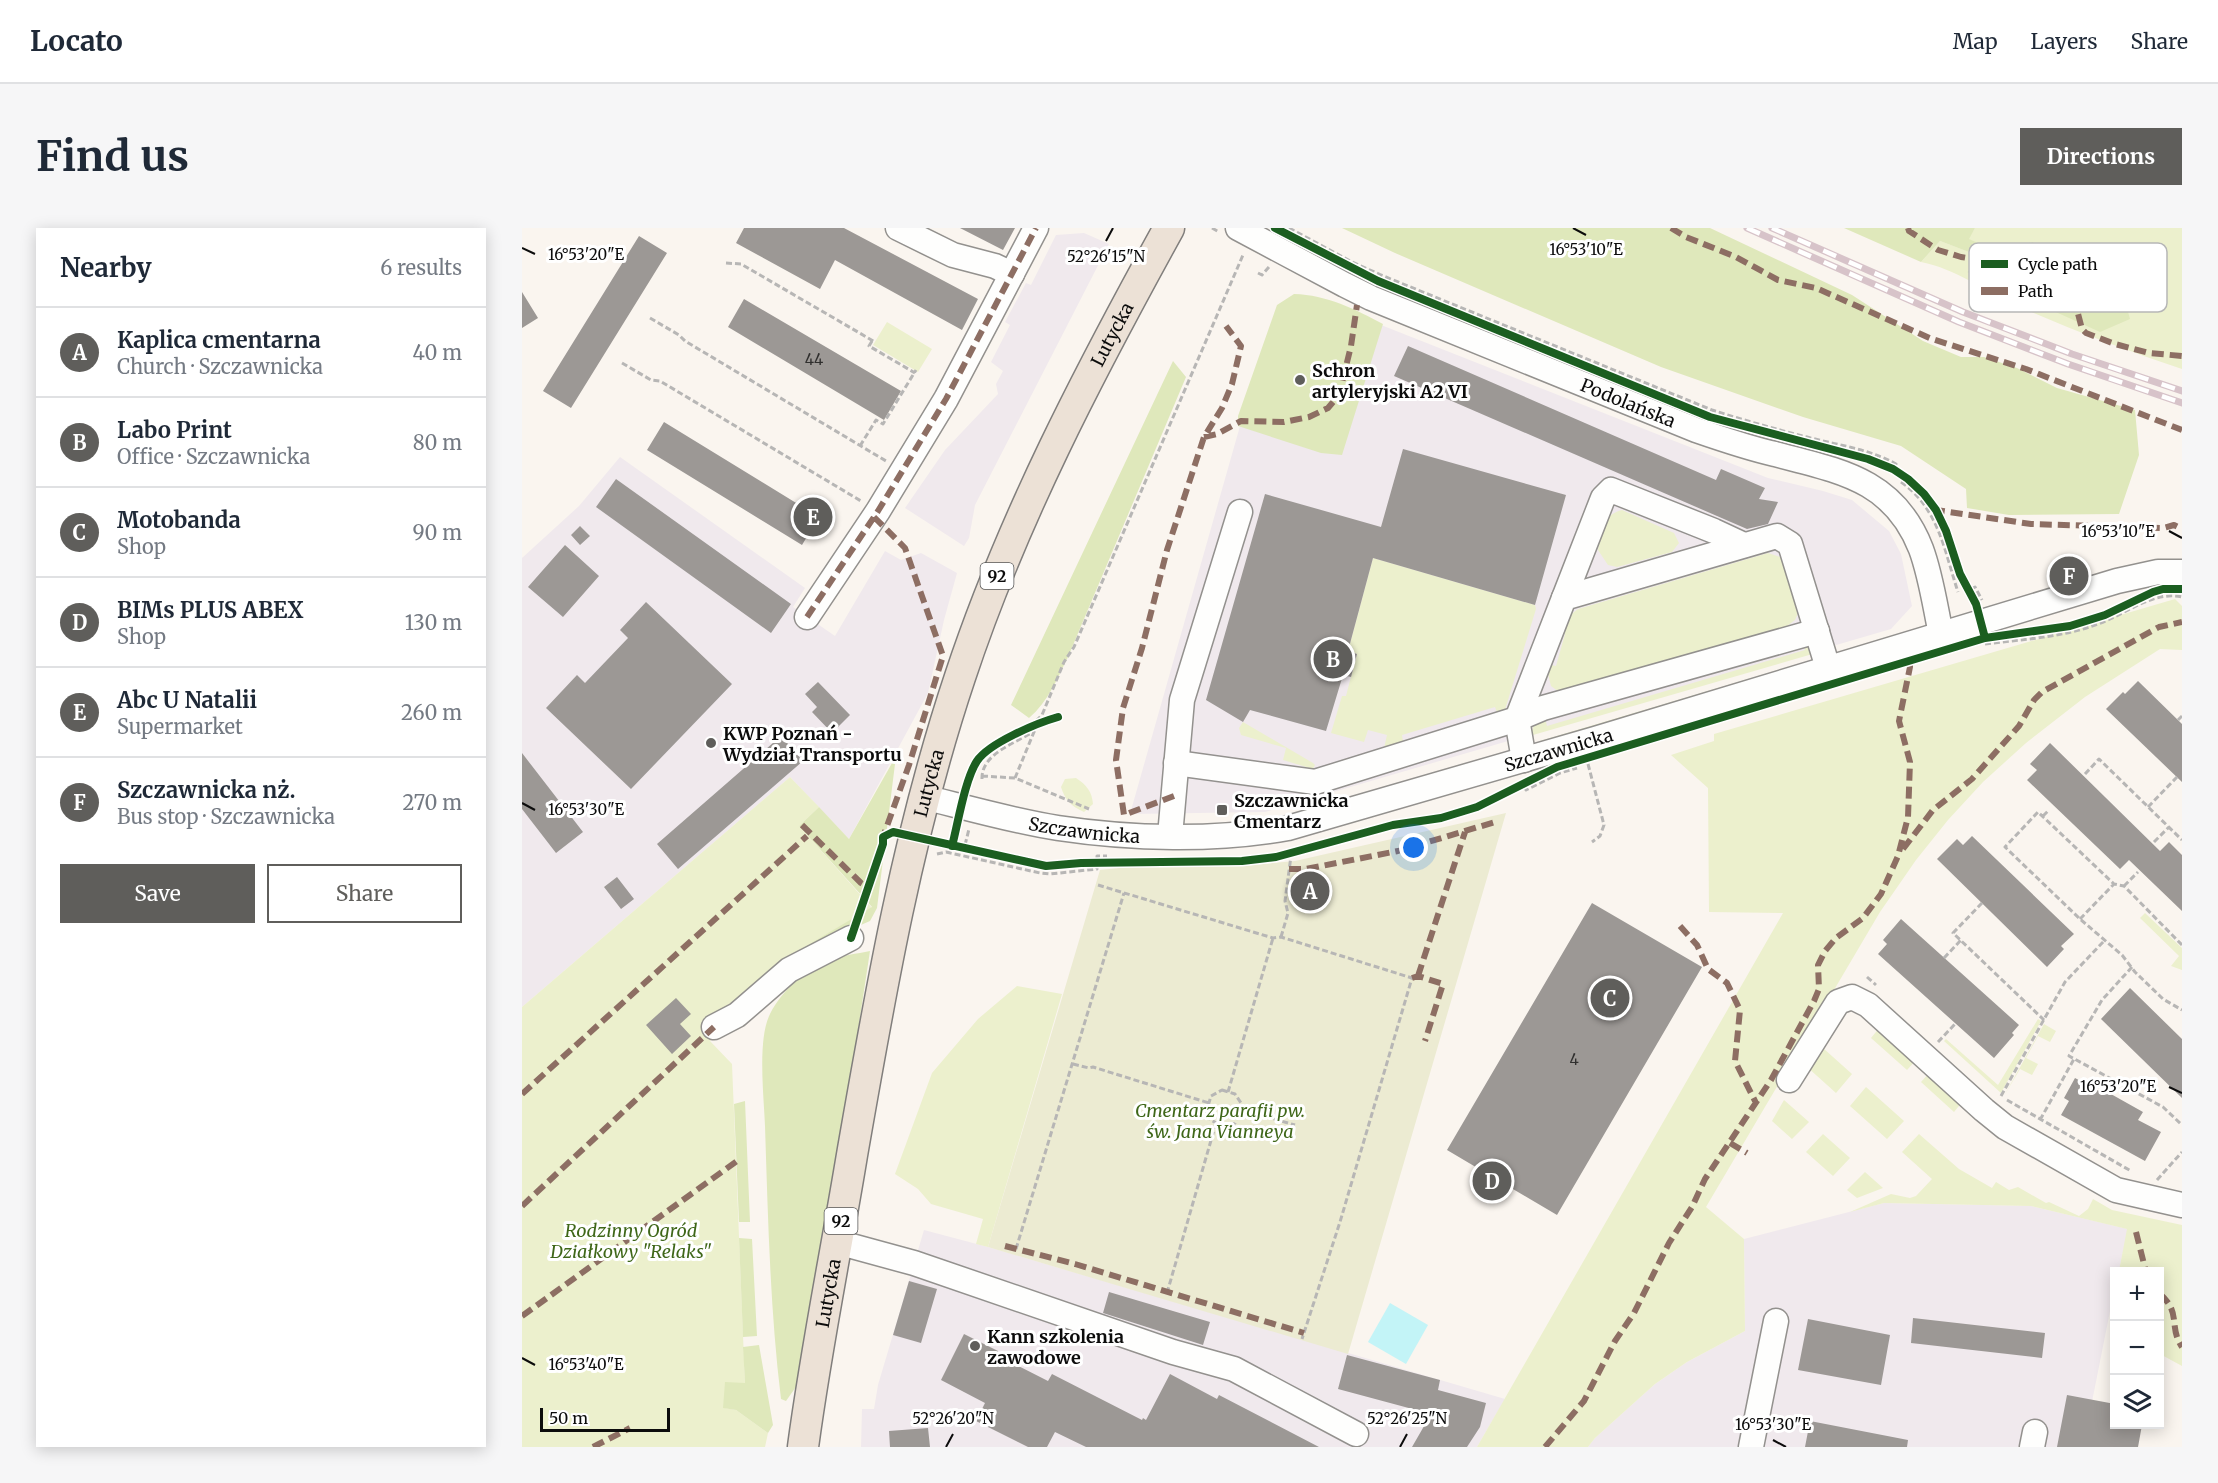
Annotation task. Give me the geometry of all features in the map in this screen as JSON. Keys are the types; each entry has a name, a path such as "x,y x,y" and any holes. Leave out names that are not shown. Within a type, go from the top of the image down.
{"main road":[{"name":"Lutycka","path":"803,1447 883,986 925,845 924,797 960,676 997,578 1038,482 1094,364 1165,235"}],"street":[{"path":"898,228 953,255 995,266 1012,274"},
{"path":"807,617 878,511 1007,302 1012,274 1036,228"},
{"name":"Podolańska","path":"1234,237 1362,294 1696,430 1741,445 1835,469 1862,480 1890,502 1914,534 1921,550 1941,634"},
{"path":"1524,760 1517,719 1603,498 1611,490 1744,545"},
{"path":"1170,836 1182,700 1240,512"},
{"path":"1564,598 1777,536 1790,544 1828,668"},
{"name":"Szczawnicka","path":"924,797 1057,828 1100,833 1228,836 1288,828 1524,760 1941,634 1980,636 2117,581 2158,572 2182,572"},
{"path":"1176,763 1315,782 1517,719 1543,708 1817,631"},
{"path":"714,1027 737,1015 789,970 850,938"},
{"path":"1789,1080 1838,1002 1852,997 1868,1005 1984,1110 2006,1126 2116,1190 2182,1205"},
{"path":"837,1242 914,1263 1173,1352 1234,1369 1356,1434"},
{"path":"1751,1447 1776,1321"}],"path":[{"path":"1036,721 1042,715 1064,662 1074,647 1241,265 1234,237 1212,228"},
{"path":"1287,231 1381,275 1712,410 1750,423 1876,455 1896,464 1895,466"},
{"path":"1287,231 1378,281 1710,417 1868,459 1893,469 1908,478 1936,510 1946,531 1960,574 1976,604 1980,636"},
{"path":"726,263 741,264 873,342 869,346 915,372 883,424 876,420 860,446"},
{"path":"650,318 903,471"},
{"path":"622,363 651,380 660,381 878,511"},
{"path":"1957,587 1958,592 1965,591"},
{"path":"1980,636 1985,638 2070,626 2105,615 2153,592 2163,589 2182,589"},
{"path":"1980,636 2070,633 2107,621 2140,603 2169,595 2182,597"},
{"path":"2178,720 2182,717"},
{"path":"977,761 991,749 1036,723 1047,720"},
{"path":"1015,778 1036,729 986,761 981,774 982,778 1015,778 1089,809"},
{"path":"2085,774 2099,759 2182,840"},
{"path":"1515,789 1557,767 1588,761 1604,825 1600,836 1592,842"},
{"path":"2148,807 2177,777"},
{"path":"2043,816 2048,811"},
{"path":"2182,945 2124,886 2114,884 2038,812 2005,847 2080,919 2122,955 2135,972 2163,999 2182,1010"},
{"path":"964,845 969,827"},
{"path":"2154,843 2169,827"},
{"path":"925,845 946,852 1050,874 1097,868 1097,866"},
{"path":"925,845 1046,866 1115,862"},
{"path":"1281,937 1288,913 1285,901 1287,856 1300,851"},
{"path":"2124,886 2138,872"},
{"path":"2080,919 2114,884"},
{"path":"1098,885 1274,938 1281,937 1412,978 1340,1222 1302,1339"},
{"path":"1016,1249 1124,893"},
{"path":"1982,903 1953,933 2044,1020"},
{"path":"1228,1092 1274,938"},
{"path":"1944,958 1961,940"},
{"path":"2104,941 2065,982 2000,1096 2137,1175"},
{"path":"2132,967 2102,1000 2069,1056 2163,1107 2182,1125"},
{"path":"1867,977 1883,991"},
{"path":"1931,1034 1940,1041"},
{"path":"2040,1120 2074,1059"},
{"path":"1073,1064 1093,1067 1209,1103"},
{"path":"1222,1090 1228,1092 1235,1094 1241,1103 1235,1123 1232,1125 1216,1124 1205,1116 1211,1096 1222,1090"},
{"path":"1239,1109 1295,1125"},
{"path":"1167,1293 1216,1124"},
{"path":"2156,1181 2182,1152"},
{"path":"2150,1180 2166,1184"}],"shaded area":[{"path":"1084,233 1109,244 975,505 969,538 964,546 905,508 945,450 998,394 996,384 1003,371 991,362 1010,325 1005,322 1026,283 1031,285 1056,235"},
{"path":"1376,323 1768,478 1852,500 1889,531 1901,554 1912,606 1891,629 1265,812 1130,814 1240,426 1337,452"},
{"name":"KWP Poznań - Wydział Transportu","path":"620,457 805,588 793,607 835,636 885,551 901,560 921,553 957,573 928,693 849,839 790,777 522,1007 522,558 579,506"},
{"path":"1884,1203 2031,1206 2128,1229 2120,1267 2110,1267 2110,1311 2083,1447 1588,1447 1655,1384 1687,1362 1745,1331 1744,1239"},
{"path":"924,1230 1505,1399 1477,1447 861,1447 862,1409 874,1409 878,1385"}],"green space":[{"path":"1342,228 1710,228 1852,295 1923,341 1961,357 1984,357 2017,368 2057,388 2135,410 2139,455 2119,514 2009,515 1967,508 1966,489 1901,446 1803,417 1661,367"},
{"path":"1844,228 1975,228 1969,239 1978,243 1969,243 1969,252 1940,241 1921,262"},
{"path":"1975,228 2182,228 2182,369 2032,312 2167,312 2167,243 1978,243 1968,239"},
{"path":"1940,241 1969,252 1969,270 1967,272 1969,272 1969,281 1934,265 1921,262"},
{"path":"1294,294 1329,300 1383,324 1342,455 1321,453 1238,426 1238,416 1277,305"},
{"path":"2056,312 2128,312 2130,319 2100,332"},
{"path":"887,322 932,349 918,372 873,345"},
{"path":"1173,361 1186,377 1068,657 1047,697 1029,718 1011,705"},
{"path":"1622,510 1674,533 1679,543 1672,552 1617,567 1608,565 1598,550 1602,531 1606,520 1615,512"},
{"path":"1768,553 1780,557 1787,563 1799,611 1795,620 1787,626 1568,692 1559,692 1551,686 1548,674 1551,665 1556,666 1565,634 1560,633 1566,618 1578,609"},
{"path":"1373,558 1535,605 1536,609 1504,713 1499,718 1495,707 1402,735 1404,748 1384,748 1387,735 1368,730 1364,742 1331,733 1342,696 1346,696 1357,654 1348,651"},
{"path":"2175,599 2182,606 2182,650 2160,649 2085,697 2026,743 1983,782 1916,860 1880,912 1706,1207 1744,1239 1745,1331 1687,1362 1655,1384 1588,1447 1477,1447 1783,913 1709,912 1708,788 1671,755 1714,741 1714,734"},
{"path":"1802,638 1816,653 1533,735 1531,733 1534,725 1544,714 1547,726 1805,650"},
{"path":"1819,658 1546,742 1540,741"},
{"path":"1243,722 1313,763 1315,765 1313,769 1283,760 1286,748 1241,735 1239,728"},
{"path":"896,756 877,908 870,921 801,949 872,907 799,826 819,807 849,839"},
{"name":"Rodzinny Ogród Działkowy \"Relaks\"","path":"790,777 819,807 799,826 872,908 801,949 759,979 710,1022 720,1032 710,1041 732,1064 745,1384 725,1408 736,1410 768,1433 765,1447 522,1447 522,1007"},
{"path":"1076,778 1090,792 1093,804 1084,812 1069,802 1061,787 1065,779"},
{"name":"Cmentarz parafii pw. św. Jana Vianneya","path":"1506,813 1348,1354 988,1247 1100,870 1157,864 1242,866 1295,861"},
{"path":"2145,913 2182,948 2182,970 2171,966 2179,956 2140,918"},
{"path":"870,951 820,1281 798,1384 786,1401 781,1399 770,1263 762,1069 766,1025 781,997 812,969 835,958"},
{"path":"1017,986 1062,994 988,1247 976,1244 983,1219 931,1204 918,1189 895,1174 932,1073 978,1019"},
{"path":"2038,1019 2041,1021 2001,1093 1944,1041 1946,1039 1998,1085"},
{"path":"2044,1024 2056,1031 2050,1042 2038,1036 2026,1058 2038,1064 2032,1075 2020,1069 2004,1096"},
{"path":"1880,1027 1916,1060 1907,1070 1871,1038"},
{"path":"1823,1048 1852,1074 1836,1093 1806,1066"},
{"path":"1930,1072 1963,1101 1954,1112 1921,1082"},
{"path":"1866,1087 1904,1121 1887,1139 1850,1106"},
{"path":"1784,1100 1809,1122 1792,1139 1772,1121"},
{"path":"745,1101 750,1222 739,1222 734,1104"},
{"path":"1823,1134 1850,1158 1833,1176 1806,1152"},
{"path":"1919,1134 1959,1169 1992,1188 1996,1182 2009,1190 2018,1187 2046,1203 2049,1202 2079,1216 2088,1209 2093,1199 2112,1210 2182,1225 2182,1366 2164,1356 2164,1267 2120,1267 2127,1229 2031,1206 1884,1203 1850,1212 1891,1194 1910,1198 1916,1196 1932,1179 1902,1152"},
{"path":"1865,1172 1883,1188 1857,1198 1847,1190"},
{"path":"739,1238 752,1239 757,1336 743,1337"},
{"path":"759,1345 773,1425 768,1433 736,1410 723,1408 725,1382 745,1383 743,1347"}],"water":[{"path":"1390,1303 1428,1325 1406,1364 1368,1342"}],"building":[{"path":"744,228 844,228 978,299 962,330 835,260 820,289 736,243"},
{"path":"960,228 1015,228 1003,250"},
{"path":"639,236 667,253 571,408 543,391"},
{"path":"522,292 538,318 522,328"},
{"path":"744,299 901,391 884,420 728,327"},
{"path":"1408,346 1716,480 1721,469 1765,488 1759,499 1778,502 1768,524 1747,529 1394,376"},
{"path":"664,422 819,517 802,545 647,450"},
{"path":"1403,449 1566,495 1535,605 1373,558 1348,651 1357,654 1351,677 1343,675 1326,731 1250,710 1243,722 1206,700 1265,494 1381,527"},
{"path":"616,479 791,604 771,633 596,507"},
{"path":"580,526 590,536 580,545 571,535"},
{"path":"565,545 599,576 563,617 528,587"},
{"path":"646,602 732,684 631,789 546,708 577,675 585,683 628,638 620,630"},
{"path":"2138,681 2182,724 2182,782 2106,709"},
{"path":"818,682 850,715 832,733 812,712 817,707 805,694"},
{"path":"781,736 803,761 678,869 657,844"},
{"path":"2050,743 2160,851 2169,842 2182,855 2182,911 2129,860 2120,869 2027,780 2037,770 2030,764"},
{"path":"522,753 583,832 556,853 522,809"},
{"path":"1972,836 2074,934 2061,946 2064,949 2047,967 1937,859 1957,839 1963,845"},
{"path":"1297,875 1330,885 1324,904 1291,897"},
{"path":"617,877 634,899 621,909 604,887"},
{"path":"1592,903 1702,967 1557,1215 1447,1150"},
{"path":"1901,919 2019,1025 2012,1033 2014,1035 1994,1058 1878,954 1887,944 1883,940"},
{"path":"2130,988 2182,1039 2182,1098 2101,1019"},
{"path":"676,998 691,1014 680,1024 691,1036 672,1054 646,1025"},
{"path":"2075,1078 2101,1092 2102,1089 2143,1112 2138,1120 2161,1132 2145,1161 2061,1115 2069,1101 2064,1098"},
{"path":"909,1281 937,1289 921,1343 893,1335"},
{"path":"1109,1292 1210,1322 1203,1345 1103,1313"},
{"path":"1913,1318 2045,1333 2042,1358 1911,1343"},
{"path":"1808,1319 1890,1335 1881,1385 1798,1370"},
{"path":"964,1334 998,1351 997,1355 1048,1381 1052,1374 1142,1420 1143,1418 1146,1420 1170,1374 1217,1399 1219,1395 1319,1447 1086,1447 1055,1432 1047,1447 1028,1447 976,1421 985,1403 941,1380"},
{"path":"1347,1355 1440,1380 1438,1390 1486,1403 1480,1427 1467,1447 1412,1447 1431,1414 1338,1389"},
{"path":"2067,1395 2110,1403 2110,1429 2141,1429 2138,1447 2057,1447"},
{"path":"1810,1421 1908,1440 1907,1447 1805,1447"},
{"path":"928,1428 930,1447 890,1447 889,1431"}],"railway":[{"path":"1747,228 1959,322 2068,364 2182,403"},
{"path":"1772,228 1963,312 2072,354 2182,391"}],"marked path":[{"path":"807,617 878,511 946,399 1036,228"},
{"path":"1671,228 1686,237 1736,257 1778,280 1816,288 1932,339 2026,369 2182,430"},
{"path":"1908,228 1909,231 1938,250 1969,258"},
{"path":"1204,437 1217,434 1241,421 1284,422 1309,417 1328,408 1339,395 1351,346 1357,305"},
{"path":"2078,312 2082,329 2086,333 2149,353 2182,356"},
{"path":"1174,796 1124,815 1116,760 1123,708 1142,648 1167,550 1204,437 1222,408 1232,384 1241,346 1226,326"},
{"path":"1933,511 2031,524 2163,528 2174,525 2182,529"},
{"path":"874,517 905,548 943,656 909,765 883,837"},
{"path":"1903,849 1933,810 1972,779 2019,726 2034,700 2042,692 2159,627 2182,622"},
{"path":"1545,1447 1584,1401 1615,1341 1634,1313 1669,1243 1692,1207 1705,1179 1771,1080 1814,1001 1819,989 1818,965 1825,951 1836,938 1863,918 1881,894 1898,856 1908,817 1910,762 1899,721 1910,661"},
{"path":"1289,869 1306,869 1398,851 1495,822"},
{"path":"802,825 861,883 868,887"},
{"path":"1418,976 1465,832"},
{"path":"522,1094 807,836"},
{"path":"1680,926 1697,945 1708,969 1727,983 1740,1010 1735,1061 1756,1103"},
{"path":"1412,978 1418,976 1443,984 1425,1041"},
{"path":"522,1206 714,1027"},
{"path":"1730,1143 1747,1153"},
{"path":"522,1316 737,1161"},
{"path":"2136,1232 2145,1267"},
{"path":"1005,1246 1075,1264 1304,1333"},
{"path":"2164,1298 2171,1307 2176,1333 2182,1347"},
{"path":"593,1447 630,1428"}],"cycle path":[{"path":"1275,228 1378,281 1710,417 1868,459 1893,469 1924,494 1936,510 1946,531 1960,574 1976,604 1985,638"},
{"path":"851,938 883,844 883,837 893,832 1046,866 1081,863 1242,861 1276,857 1393,825 1441,818 1477,807 1557,767 1985,638 2070,626 2105,615 2153,592 2163,589 2182,589"},
{"path":"952,846 965,790 977,761 1002,741 1058,717"}],"place":[{"name":"Schron artyleryjski A2 VI","path":"1300,380"},
{"name":"Abc U Natalii","path":"813,517"},
{"name":"Szczawnicka nż.","path":"2069,576"},
{"name":"Labo Print","path":"1333,659"},
{"name":"KWP Poznań - Wydział Transportu","path":"711,743"},
{"name":"Szczawnicka Cmentarz","path":"1222,810"},
{"name":"Kaplica cmentarna","path":"1310,891"},
{"name":"Motobanda","path":"1610,998"},
{"name":"BIMs PLUS ABEX","path":"1492,1181"},
{"name":"Kann szkolenia zawodowe","path":"975,1346"}]}
